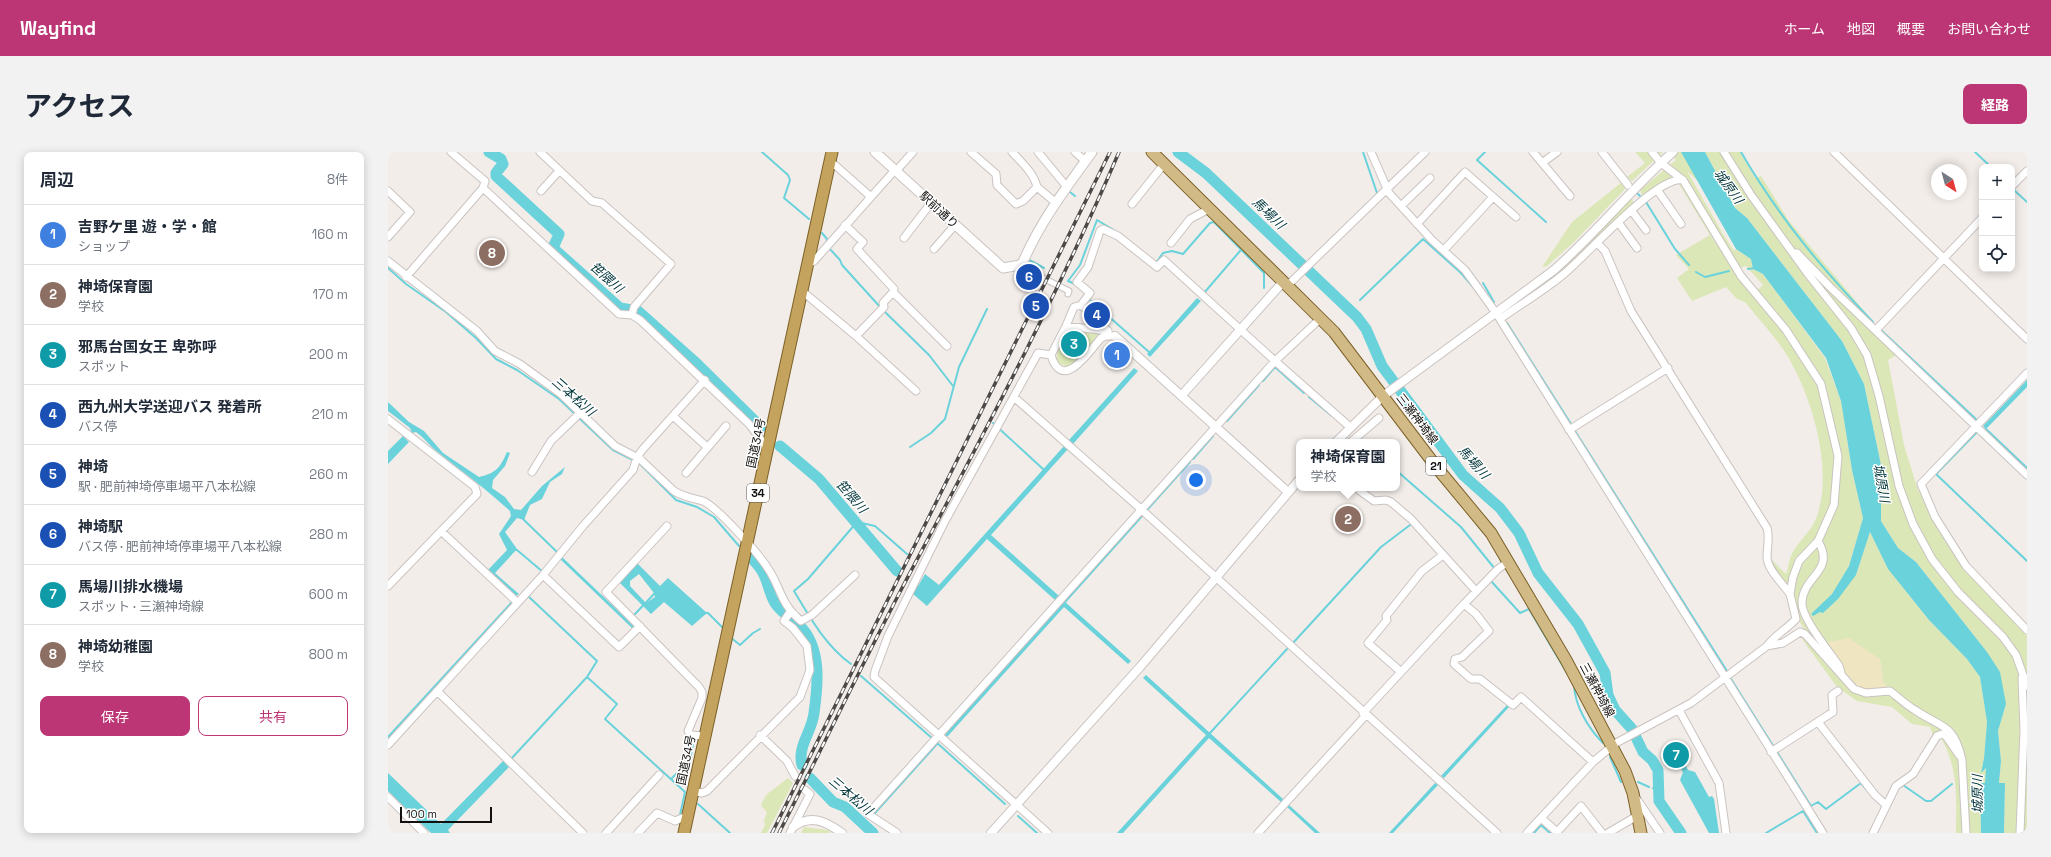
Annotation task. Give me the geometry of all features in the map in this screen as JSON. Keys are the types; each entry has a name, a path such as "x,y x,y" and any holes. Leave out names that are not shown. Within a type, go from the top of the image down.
{"highway":[{"name":"国道34号","path":"684,833 831,157"}],"main road":[{"path":"1055,202 1092,152"},
{"name":"三瀬神埼線","path":"1152,152 1320,318 1387,393 1438,469 1491,533 1566,660 1613,747 1625,771 1633,793 1641,833"},
{"name":"駅前通り","path":"879,153 895,170 1003,268 1020,265 1023,262 1034,236 1055,202"}],"street":[{"path":"406,277 483,188 485,181 451,152"},
{"path":"540,152 592,201 602,203 671,264 634,307 632,315"},
{"path":"808,264 814,261 870,197 913,152"},
{"path":"971,152 996,174 997,185 1016,204 1023,201 1037,187"},
{"path":"1012,152 1036,181 1037,187 1055,202"},
{"path":"1038,152 1066,187"},
{"path":"1075,152 1085,161"},
{"path":"1372,152 1387,188 1417,224 1465,270 1498,316 1823,833"},
{"path":"1182,395 1240,329 1285,284 1301,272 1425,152"},
{"path":"1533,152 1570,196"},
{"path":"1542,163 1557,152"},
{"path":"1602,152 1628,185"},
{"path":"1652,152 1662,163 1683,180 1741,276 1786,330 1821,384 1838,456 1834,505 1818,541 1799,561 1790,594"},
{"path":"1498,316 1554,270 1578,248 1627,195 1673,152"},
{"path":"1724,152 1751,195 1808,274 1851,328 1867,355 1879,396 1899,486 1913,524 1932,559 1958,592 2003,637 2016,655 2027,686"},
{"path":"1834,152 2027,339"},
{"path":"831,157 870,197"},
{"path":"1132,204 1164,164"},
{"path":"541,191 559,171"},
{"path":"2015,183 2027,171"},
{"path":"1417,224 1465,172 1516,217"},
{"path":"1401,206 1430,178"},
{"path":"1339,439 1387,393 1403,381 1498,316 1565,273 1631,210 1638,198 1658,191 1666,182 1676,179 1683,180"},
{"path":"483,188 619,314 632,315 640,320 705,380 749,424 768,449"},
{"path":"388,191 410,212 388,237"},
{"path":"1658,191 1681,224"},
{"path":"1444,250 1493,197"},
{"path":"904,238 931,203"},
{"path":"1171,243 1190,219 1209,208"},
{"path":"1631,210 1646,230"},
{"path":"1876,330 1979,221"},
{"path":"1618,222 1637,248"},
{"path":"846,225 863,242 857,249 894,289 893,292 947,346"},
{"path":"934,250 955,225"},
{"path":"1112,334 1101,338 1076,367 1068,371 1061,370 1054,363 1051,355 1074,307 1081,305 1090,293 1077,282 1088,267 1100,231 1104,229 1118,236 1157,267 1164,260 1350,427"},
{"path":"1785,242 2027,475"},
{"path":"1527,833 1593,762 1626,738 1691,704 1766,646 1774,636 1796,619 1790,594 1769,565 1767,558 1769,535 1767,528 1631,311 1605,251 1597,243"},
{"path":"388,261 406,277 477,331 495,351 520,364 561,394 615,446 636,460 680,495 703,502 716,510 768,568 790,612 801,621 809,617 855,575"},
{"path":"1037,279 1039,276 1069,291 1068,294"},
{"path":"802,291 856,336 916,391"},
{"path":"856,336 882,309 883,303 893,292"},
{"path":"1081,305 1288,492"},
{"path":"897,833 868,814 1275,361 1320,318"},
{"path":"1066,326 1112,334"},
{"path":"1048,833 936,739 874,677 888,636 948,515 1015,398 1038,353 1051,355"},
{"path":"1569,430 1668,368"},
{"path":"2027,372 1921,484 1934,517 1966,566 2027,630"},
{"path":"388,745 543,575 583,526 633,470 636,460 705,380"},
{"path":"1015,398 1142,510 1364,714 1497,833"},
{"path":"532,472 550,441 581,412"},
{"path":"673,416 707,447"},
{"path":"1354,439 1378,418"},
{"path":"388,419 475,487 477,494 388,586"},
{"path":"686,473 726,426"},
{"path":"991,833 1135,673 1296,483"},
{"path":"1360,491 1374,501 1386,500 1391,502 1411,519 1476,591"},
{"path":"667,526 606,592 702,692 702,698 688,730 690,735 705,736"},
{"path":"440,531 517,602"},
{"path":"1818,541 1824,551 1822,568 1805,589 1802,602 1804,614 1839,666 1842,676"},
{"path":"1400,671 1368,643 1387,620 1386,616 1422,571 1443,555"},
{"path":"1258,833 1364,714 1400,671 1476,591 1498,569 1508,562"},
{"path":"543,575 619,647 640,626"},
{"path":"1464,604 1476,614 1489,631 1462,657 1455,659 1454,664 1471,679 1480,679 1513,705 1521,697 1593,762"},
{"path":"693,791 702,793 707,790 760,735 800,698 810,670 807,646 793,628 784,621 790,612"},
{"path":"1766,646 1783,643 1800,632 1805,634 1854,689 1866,694 1890,691 1915,711 1940,723 1951,732 1960,749 1962,760 1966,833"},
{"path":"2020,833 2024,730 2021,668"},
{"path":"1771,752 1833,712 1832,695 1838,691"},
{"path":"436,692 583,833"},
{"path":"1679,710 1719,783 1726,833"},
{"path":"2024,730 2027,718"},
{"path":"1818,722 1875,795 1886,805"},
{"path":"1873,833 1896,786 1913,774 1937,736 1942,734 1946,736 1962,760"},
{"path":"760,735 787,761 795,776"},
{"path":"606,833 659,775"},
{"path":"791,830 810,794 805,790"},
{"path":"1633,793 1638,798 1660,833"},
{"path":"388,797 424,833"},
{"path":"1541,818 1557,832 1581,806 1602,833"},
{"path":"638,833 657,813 675,821 688,816"},
{"path":"1608,833 1637,816"},
{"path":"791,830 802,821 820,821 826,822 842,833"}],"green space":[{"path":"1635,152 1663,152 1632,181 1627,177 1645,163"},
{"path":"1668,152 1681,152 1701,184 1687,171 1734,251 1736,249 1751,259 1753,269 1763,274 1825,358 1841,401 1852,470 1863,518 1849,566 1832,594 1856,575 1870,532 1888,569 1929,620 1967,659 1980,677 1987,722 1984,758 1981,772 1987,768 1985,783 1980,783 1981,833 1956,833 1956,795 1954,773 1947,750 1941,738 1933,735 1930,727 1912,724 1892,707 1857,701 1837,687 1802,639 1805,630 1797,618 1791,618 1787,592 1766,563 1770,558 1786,574 1793,551 1815,521 1821,502 1823,481 1822,460 1818,437 1806,394 1788,357 1745,302 1737,299 1726,287 1692,301 1677,278 1689,269 1676,255 1710,235 1679,184 1667,180 1643,197 1640,190 1676,160","holes":["1717,234 1740,268 1746,266 1763,285 1752,295 1711,236","1880,659 1883,682 1888,688 1842,664"]},
{"path":"1705,152 1740,152 1755,178 1761,176 1789,221 1880,330 1903,351 1888,360 1904,445 1918,490 1964,568 2027,636 2027,833 2004,833 2005,783 1999,783 2001,761 1998,731 2006,704 1987,652 1916,562 1898,548 1881,521 1881,465 1864,384 1842,341 1747,218 1735,208"},
{"path":"1622,182 1625,189 1574,242 1547,266 1542,267 1572,222"},
{"path":"1632,198 1634,205 1560,274 1524,297 1581,251"},
{"path":"1070,330 1097,334 1098,337 1089,348 1085,347 1082,341 1066,332"},
{"path":"1064,335 1065,338 1062,343 1066,350 1071,352 1086,352 1074,365 1068,367 1058,363 1057,359 1058,349"},
{"path":"788,778 793,783 767,833 761,833 765,825 764,820 767,813 761,805 766,795"},
{"path":"804,827 828,830 831,833 801,833"}],"sand":[{"path":"1849,638 1880,659 1883,682 1889,688 1865,691 1857,688 1845,675 1842,664 1828,642"}],"water":[{"path":"1681,152 1705,152 1735,208 1747,218 1842,341 1864,384 1881,465 1881,521 1898,548 1916,562 1987,652 2000,672 2006,704 1998,731 2001,761 1999,783 2005,783 2004,833 1981,833 1980,783 1985,783 1986,768 1981,773 1984,758 1987,722 1980,677 1967,659 1929,620 1888,569 1870,532 1856,575 1838,599 1823,613 1820,612 1813,616 1811,614 1832,594 1849,566 1863,518 1852,470 1841,401 1826,358 1763,274 1753,269 1751,259 1736,249"},
{"path":"1197,298 1201,301 1150,357 1147,354"},
{"path":"1134,368 1138,371 1073,444 1069,440"},
{"path":"2027,380 2027,387 1986,429 1983,426"},
{"path":"388,402 409,422 424,431 443,453 479,477 490,474 497,469 507,452 510,453 505,466 493,480 492,488 505,497 514,509 521,510 542,486 565,467 562,474 550,482 542,499 530,505 524,520 517,518 505,532 517,549 495,573 519,594 516,596 488,570 507,550 499,534 511,516 510,511 484,488 436,451 419,434 416,432 412,433 410,428 388,411"},
{"path":"403,436 409,442 388,464 388,451"},
{"path":"1064,446 1068,449 991,535 1059,596 1055,600 987,539 927,606 913,594 916,589 909,583 911,580 918,586 925,574 939,585"},
{"path":"562,557 634,626 633,629 560,559"},
{"path":"636,562 660,586 668,578 707,613 692,626 664,602 651,614 618,581","holes":["639,574 654,593 655,597 646,603 630,586 630,581"]},
{"path":"1064,601 1131,661 1128,664 1064,607 947,737 944,735"},
{"path":"1146,675 1283,799 1281,802 1209,738 1123,833 1117,833 1206,735 1143,678"},
{"path":"1507,705 1509,707 1444,778 1441,776"},
{"path":"503,761 509,767 448,830 450,833 431,833 388,791 388,773 441,824"},
{"path":"1685,764 1688,770 1695,772 1709,797 1712,796 1714,799 1719,833 1709,833 1680,780 1683,772 1680,767"},
{"path":"1435,783 1438,785 1393,833 1389,833"},
{"path":"1289,805 1320,833 1315,833 1287,807"}],"waterway":[{"name":"笹隈川","path":"489,152 501,159 503,164 496,173 496,176 559,234 553,248 620,308 638,311 694,361 761,427"},
{"path":"762,152 788,175 790,180 784,198 809,219"},
{"name":"馬場川","path":"1178,152 1206,173 1357,317 1366,329 1382,366 1463,475 1500,508 1519,533 1538,573 1578,624 1605,673 1608,695 1615,710 1632,729 1643,752 1652,760 1658,770 1659,801 1681,833"},
{"path":"1363,152 1377,193"},
{"path":"1485,152 1477,160 1546,222"},
{"path":"1741,152 1770,198 1802,241 1836,282 1873,322"},
{"path":"1975,152 1988,164"},
{"path":"1635,191 1640,196"},
{"path":"2015,191 2027,202"},
{"path":"1070,192 1075,196"},
{"path":"1646,202 1675,249 1689,265"},
{"path":"1075,284 1068,281 1080,265 1097,220 1122,235"},
{"path":"1155,262 1156,263 1163,253 1172,251 1183,254 1210,223 1214,222 1264,273 1264,288"},
{"path":"822,233 827,239 826,245"},
{"path":"1360,300 1423,239 1461,273 1474,288"},
{"path":"829,248 840,260 842,265 881,308"},
{"path":"1204,293 1240,251"},
{"path":"1029,260 1044,268"},
{"name":"三本松川","path":"388,268 406,284 446,312 476,338 496,359 517,370 559,399 576,415"},
{"path":"1748,269 1755,268"},
{"path":"1696,272 1705,277 1729,271"},
{"path":"1483,283 1494,302"},
{"path":"1090,300 1149,352"},
{"path":"910,447 931,433 945,419 959,367 987,309"},
{"path":"884,311 929,355 953,386"},
{"path":"1507,323 1571,424"},
{"path":"1882,331 1977,420"},
{"path":"1263,381 1275,367 1304,393"},
{"path":"1227,421 1259,385"},
{"path":"1309,397 1332,416"},
{"name":"三本松川","path":"579,418 613,450 635,461"},
{"path":"993,423 1043,469"},
{"path":"1986,429 2027,468"},
{"path":"1575,431 1727,671"},
{"path":"1977,432 1936,474 2027,561"},
{"path":"1193,459 1213,436"},
{"name":"笹隈川","path":"780,446 819,479 897,571"},
{"path":"1147,510 1190,462"},
{"name":"三本松川","path":"639,463 676,500 697,507 714,517 739,546"},
{"path":"1400,474 1461,527 1495,569"},
{"path":"1065,602 1142,516"},
{"path":"523,519 558,553"},
{"path":"851,664 826,640 812,621 794,591 808,579 857,522 875,526 907,554"},
{"path":"1293,643 1381,547 1410,525"},
{"path":"514,550 517,550 543,572"},
{"name":"三本松川","path":"751,557 760,567 775,603 780,610 799,625 806,634 812,644 815,655 817,667 817,691 813,720 801,752 802,765"},
{"path":"1491,581 1520,613 1529,609 1567,673"},
{"path":"635,614 655,593"},
{"path":"528,596 597,661 587,677 617,704 605,719 685,792 680,815"},
{"path":"388,737 512,602"},
{"path":"705,613 708,613 724,629"},
{"path":"730,637 740,645 753,633 760,629"},
{"path":"1210,733 1287,649"},
{"path":"861,676 933,739"},
{"path":"511,759 587,677"},
{"path":"1731,679 1811,806 1818,802 1826,809 1861,783 1866,789"},
{"path":"1574,685 1577,701 1583,716 1592,731 1603,743"},
{"path":"936,742 1005,804"},
{"path":"672,778 690,760 693,744"},
{"path":"875,813 937,744"},
{"path":"1610,757 1621,782"},
{"name":"三本松川","path":"810,778 833,802 845,807 873,833"},
{"path":"1638,782 1649,787"},
{"path":"1903,785 1926,801 1931,801 1952,784"},
{"name":"馬場川","path":"1653,788 1658,790"},
{"name":"城原川","path":"1976,789 1981,791"},
{"path":"698,804 730,833"},
{"path":"1766,833 1803,811 1817,833"},
{"path":"1018,816 1037,833"},
{"path":"1534,833 1541,825 1550,833"}],"tunnel":[{"path":"795,776 805,790"}],"railway":[{"path":"772,833 1110,152"},
{"path":"779,833 885,620 1042,319 1119,152"}],"place":[{"name":"神埼幼稚園","path":"492,253"},
{"name":"神埼駅","path":"1029,277"},
{"name":"神埼","path":"1036,306"},
{"name":"西九州大学送迎バス 発着所","path":"1097,315"},
{"name":"邪馬台国女王 卑弥呼","path":"1074,344"},
{"name":"吉野ケ里 遊・学・館","path":"1117,355"},
{"name":"神埼保育園","path":"1348,519"},
{"name":"馬場川排水機場","path":"1676,755"}]}
